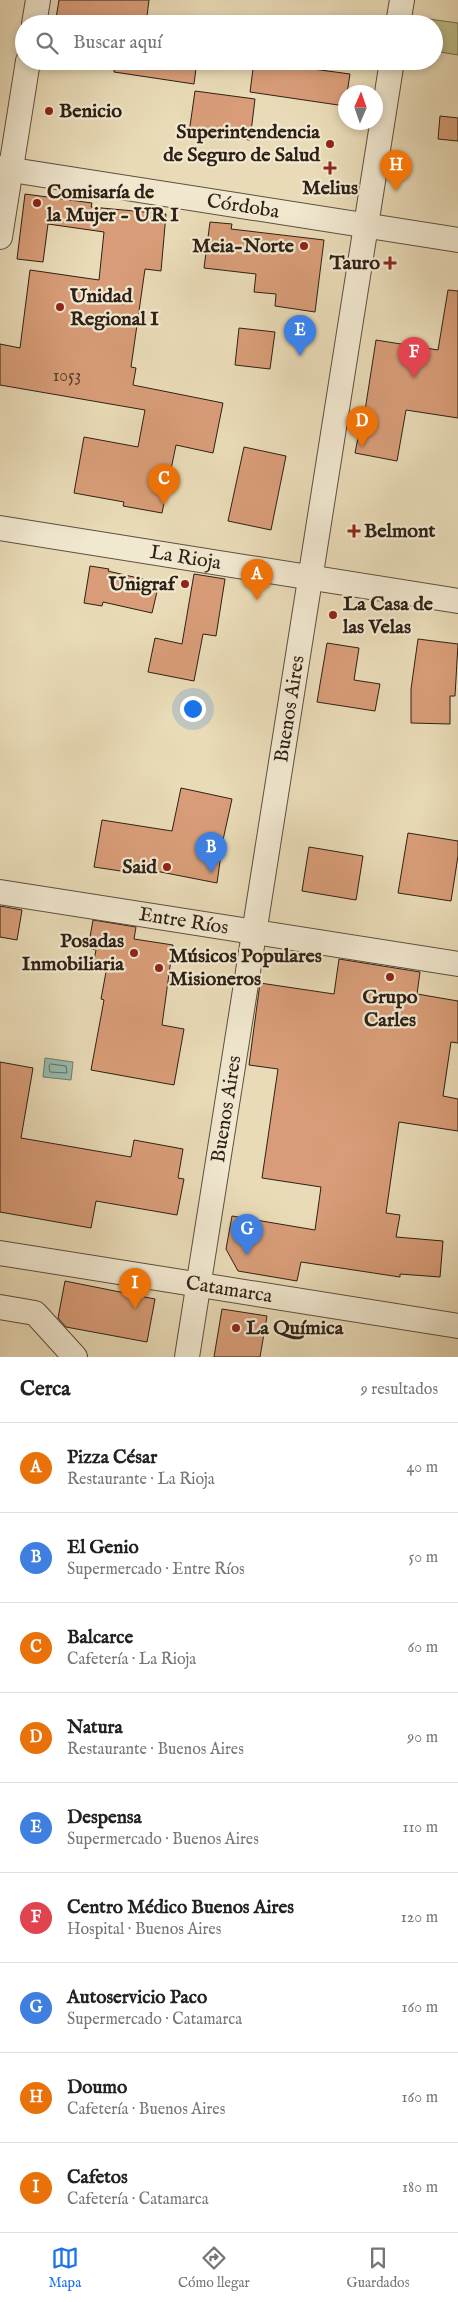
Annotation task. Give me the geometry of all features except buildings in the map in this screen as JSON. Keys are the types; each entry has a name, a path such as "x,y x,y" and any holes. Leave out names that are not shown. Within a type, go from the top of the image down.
{"street":[{"path":"36,15 38,0"},
{"path":"400,15 402,0"},
{"path":"0,237 5,169 26,70"},
{"name":"Buenos Aires","path":"187,1357 391,70"},
{"name":"Córdoba","path":"5,169 458,240"},
{"name":"La Rioja","path":"0,528 458,601"},
{"name":"Entre Ríos","path":"0,892 458,964"},
{"name":"Catamarca","path":"0,1253 458,1326"},
{"path":"0,1307 35,1314 75,1357"}],"shaded area":[{"path":"443,21 458,23 458,55 443,52"}],"water":[{"path":"45,1058 73,1062 71,1080 43,1077"}],"place":[{"name":"Benicio","path":"49,111"},
{"name":"Superintendencia de Seguro de Salud","path":"330,144"},
{"name":"Melius","path":"330,168"},
{"name":"Doumo","path":"396,191"},
{"name":"Comisaría de la Mujer - UR I","path":"37,203"},
{"name":"Meia-Norte","path":"304,246"},
{"name":"Tauro","path":"390,263"},
{"name":"Unidad Regional I","path":"60,307"},
{"name":"Despensa","path":"300,356"},
{"name":"Centro Médico Buenos Aires","path":"414,378"},
{"name":"Natura","path":"362,447"},
{"name":"Balcarce","path":"164,505"},
{"name":"Belmont","path":"354,531"},
{"name":"Unigraf","path":"185,584"},
{"name":"Pizza César","path":"257,600"},
{"name":"La Casa de las Velas","path":"333,615"},
{"name":"Said","path":"167,867"},
{"name":"El Genio","path":"211,873"},
{"name":"Posadas Inmobiliaria","path":"134,953"},
{"name":"Músicos Populares Misioneros","path":"159,968"},
{"name":"Grupo Carles","path":"390,977"},
{"name":"Autoservicio Paco","path":"247,1255"},
{"name":"Cafetos","path":"135,1309"},
{"name":"La Química","path":"236,1328"}]}
